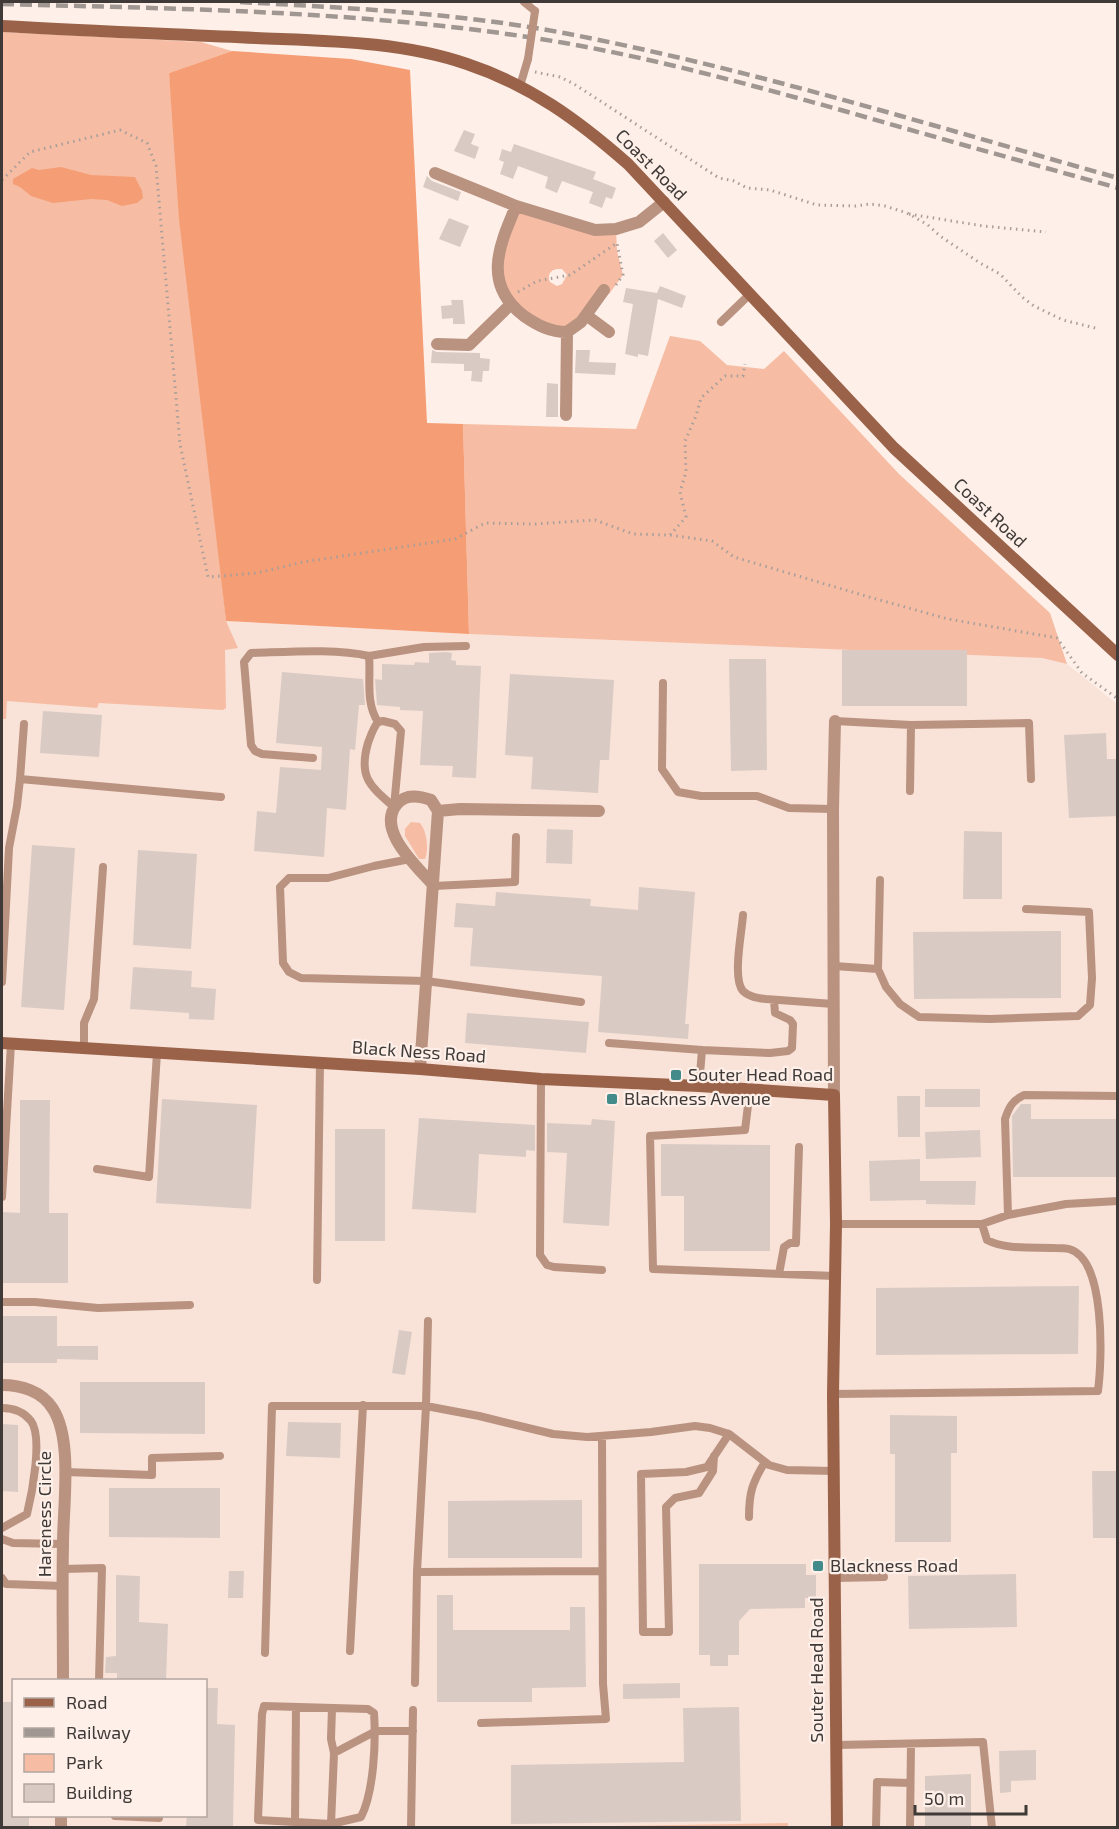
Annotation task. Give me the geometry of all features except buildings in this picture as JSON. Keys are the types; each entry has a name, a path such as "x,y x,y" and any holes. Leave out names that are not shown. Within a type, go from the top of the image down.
{"street":[{"name":"Coast Road","path":"2,26 330,42 408,49 468,64 551,102 592,132 628,164 894,448 1118,655"},
{"path":"435,173 516,206 595,230 616,229 639,222 664,202"},
{"path":"516,206 504,235 499,255 500,285 509,302 535,324 552,331 567,332 581,322 604,290"},
{"path":"436,344 469,345 509,302"},
{"path":"586,315 609,332"},
{"path":"566,415 567,332"},
{"name":"Souter Head Road","path":"835,721 833,1004 836,1224 833,1394 837,1827"},
{"path":"420,1069 434,886 438,811 431,800 416,796 401,800 394,807 390,818 392,831 410,859 434,886"},
{"path":"438,811 460,809 599,811"},
{"name":"Black Ness Road","path":"6,1044 420,1069 542,1079 834,1095"},
{"name":"Hareness Circle","path":"2,1385 12,1385 44,1397 60,1421 65,1472 63,1679"}],"lane":[{"path":"520,86 528,59 535,11 525,2"},
{"path":"721,322 750,294"},
{"path":"313,758 262,754 255,751 251,745 244,662 251,653 333,652 359,653 369,656 424,647 466,645"},
{"path":"369,656 369,698 372,712 378,722"},
{"path":"663,683 662,769 678,792 701,796 757,796 789,808 833,809"},
{"path":"835,721 911,725 1029,723 1031,779"},
{"path":"378,722 373,728 365,754 365,775 371,786 394,807"},
{"path":"378,722 395,724 400,731 394,807"},
{"path":"2,982 9,848 17,806 24,724"},
{"path":"910,791 911,725"},
{"path":"20,779 221,798"},
{"path":"434,886 515,882 516,837"},
{"path":"410,859 328,878 289,878 284,882 280,886 283,963 289,972 301,978 426,981 581,1002"},
{"path":"84,1048 84,1023 94,999 103,867"},
{"path":"880,880 878,969 886,987 900,1004 919,1017 990,1019 1078,1016 1090,1005 1092,978 1089,912 1026,909"},
{"path":"743,915 738,966 741,988 748,995 774,1000 833,1004"},
{"path":"834,966 878,969"},
{"path":"609,1043 702,1050 788,1052 792,1048 794,1024 775,1013 774,1000"},
{"path":"2,1197 6,1044"},
{"path":"699,1086 702,1050"},
{"path":"97,1169 149,1177 157,1053"},
{"path":"317,1280 320,1063"},
{"path":"542,1079 540,1255 547,1264 554,1267 602,1270"},
{"path":"750,1089 745,1131 650,1136 653,1269 835,1276"},
{"path":"1008,1215 1005,1119 1008,1108 1015,1100 1024,1095 1118,1096"},
{"path":"779,1274 784,1247 796,1243 799,1147"},
{"path":"836,1224 982,1224 1008,1215 1066,1204 1118,1201"},
{"path":"833,1394 1098,1391 1100,1372 1097,1298 1091,1272 1082,1256 1069,1249 997,1245 987,1240 982,1224"},
{"path":"2,1302 35,1302 98,1308 190,1305"},
{"path":"415,1683 417,1572 428,1321"},
{"path":"350,1651 363,1405"},
{"path":"265,1653 272,1406 426,1406 553,1434 603,1436 695,1426 729,1434 765,1462 787,1470 834,1472"},
{"path":"2,1408 10,1408 22,1413 35,1430 36,1441 34,1488 27,1514 2,1528"},
{"path":"714,1456 713,1471 699,1493 675,1498 666,1507 669,1632 644,1632 641,1474 697,1470 707,1467 714,1456 729,1434"},
{"path":"481,1724 606,1719 603,1684 601,1571 603,1436"},
{"path":"65,1472 152,1475 152,1458 220,1456"},
{"path":"749,1517 749,1496 753,1482 765,1462"},
{"path":"2,1539 13,1544 63,1544"},
{"path":"63,1569 102,1568 99,1679"},
{"path":"417,1572 601,1571"},
{"path":"835,1578 884,1577"},
{"path":"2,1578 6,1584 63,1586"},
{"path":"264,1706 296,1707 368,1709 374,1713 376,1731 368,1803 361,1817 331,1824 258,1820 264,1706"},
{"path":"295,1822 296,1707"},
{"path":"331,1824 334,1753 331,1739 332,1708"},
{"path":"411,1827 413,1710"},
{"path":"334,1753 376,1731 412,1731"},
{"path":"836,1745 983,1742 992,1827"},
{"path":"910,1827 911,1744"},
{"path":"876,1827 877,1782 910,1783"},
{"path":"159,1817 159,1827"}],"path":[{"path":"524,72 551,75 574,84 719,178 734,181 747,188 770,190 817,204 856,206 870,204 983,226 1046,232"},
{"path":"2,180 30,152 120,130 147,143 156,166 180,444 208,577 257,573 313,560 454,539 485,523 535,524 595,520 633,534 670,535 712,541 734,557 948,619 1057,638 1082,673 1118,699"},
{"path":"907,213 1000,274 1034,306 1063,320 1099,329"},
{"path":"616,229 623,275 619,282"},
{"path":"509,302 537,281 570,275 617,243"},
{"path":"670,535 686,517 680,492 686,472 685,441 701,398 725,376 744,376 745,364"}],"shaded area":[{"path":"232,51 351,59 410,70 427,423 463,424 469,634 226,621 179,219 169,73"},
{"path":"61,167 91,175 135,177 143,198 137,203 122,206 107,200 91,199 53,203 31,196 13,184 13,179 32,168 39,170"},
{"path":"2,216 226,621 469,634 1042,658 1067,664 1117,704 1117,1827 2,1828"}],"green space":[{"path":"2,32 201,42 232,51 169,73 226,621 238,648 225,650 226,708 223,710 99,703 97,708 7,701 6,719 2,719"},
{"path":"516,206 616,229 617,251 623,275 609,294 605,290 581,322 552,331 504,295 498,269","holes":["562,269 567,275 562,284 557,286 550,282 549,276 551,272"]},
{"path":"670,336 700,341 727,365 764,369 784,351 899,474 1050,613 1067,664 1042,658 469,634 463,424 636,429"},
{"path":"411,822 420,823 426,836 425,859 419,859 405,836 405,829"},
{"path":"788,1823 788,1827 617,1827 617,1826"}],"railway":[{"path":"240,2 446,16 528,27 639,48 776,82 1118,178"},
{"path":"2,4 284,13 425,24 565,43 637,57 743,83 1118,188"}],"place":[{"name":"Souter Head Road","path":"676,1075"},
{"name":"Blackness Avenue","path":"612,1099"},
{"name":"Blackness Road","path":"818,1566"}]}
